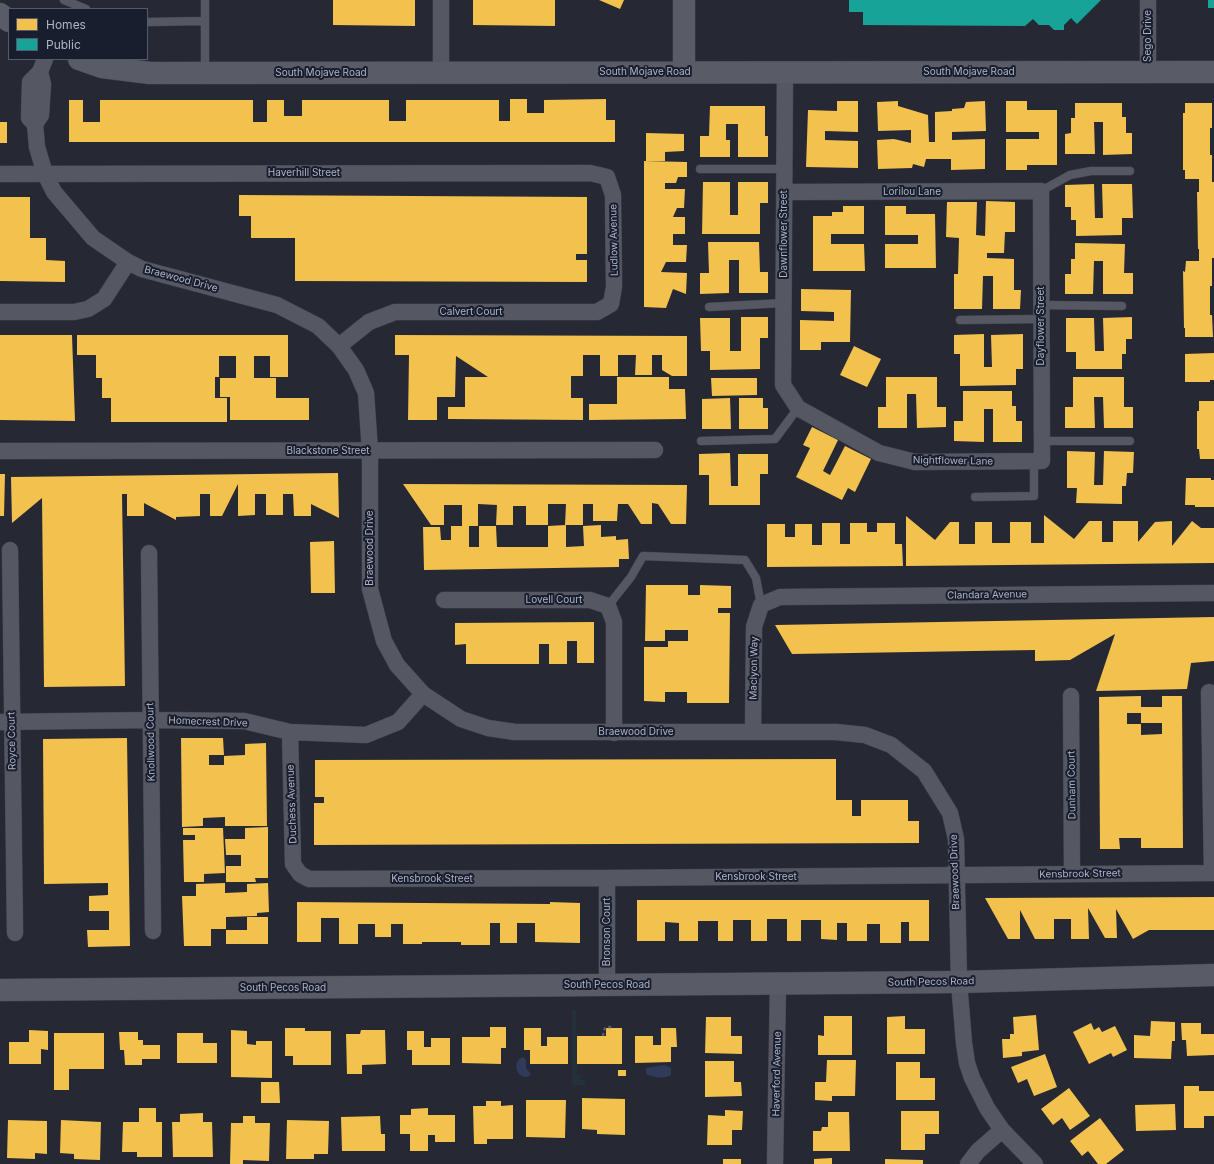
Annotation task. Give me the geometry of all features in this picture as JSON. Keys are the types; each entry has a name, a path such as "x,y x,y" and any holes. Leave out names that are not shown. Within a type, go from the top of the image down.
{"street":[{"path":"441,0 441,73"},
{"path":"684,0 684,72"},
{"name":"Sego Drive","path":"1148,0 1148,72"},
{"path":"0,14 8,20"},
{"name":"South Mojave Road","path":"81,60 102,67 150,73 1214,72"},
{"name":"Braewood Drive","path":"42,65 30,82 29,118 35,124 37,147 45,174 54,192 93,238 128,262 142,269 277,305 318,326 339,346 356,370 366,393 370,451 370,590 384,641 397,665 423,694 461,719 488,728 515,732 836,732 865,735 891,745 924,771 950,813 956,839 959,982 967,1063 972,1078 987,1108 1002,1130 1035,1164"},
{"name":"Dawnflower Street","path":"785,72 782,385 789,394"},
{"name":"Haverhill Street","path":"0,174 590,173 607,178"},
{"name":"Ludlow Avenue","path":"607,178 613,195 614,287 611,304"},
{"name":"Lorilou Lane","path":"784,192 1041,191"},
{"name":"Dayflower Street","path":"1038,461 1042,441 1041,191"},
{"path":"0,312 74,312 88,309 104,299 128,262"},
{"name":"Calvert Court","path":"339,346 369,322 395,312 597,312 611,304"},
{"name":"Nightflower Lane","path":"789,394 798,408 879,453 915,462 1038,461"},
{"name":"Blackstone Street","path":"0,451 655,450"},
{"name":"Royce Court","path":"10,550 6,722 15,933"},
{"name":"Knollwood Court","path":"149,553 153,931"},
{"name":"Clandara Avenue","path":"761,605 780,597 1214,593"},
{"name":"Lovell Court","path":"444,600 590,600 608,606"},
{"name":"Maclyon Way","path":"753,732 754,627 761,605"},
{"path":"608,606 614,622 614,733"},
{"path":"1209,692 1213,873"},
{"name":"Homecrest Drive","path":"6,722 151,720 244,721 290,732 366,735 398,722 423,694"},
{"name":"Dunham Court","path":"1071,696 1072,874"},
{"name":"Duchess Avenue","path":"290,732 293,864 300,874"},
{"name":"Kensbrook Street","path":"300,874 309,879 956,876 1213,873"},
{"name":"Bronson Court","path":"606,985 607,878"},
{"name":"South Pecos Road","path":"0,990 959,982 1214,974"},
{"name":"Haverford Avenue","path":"776,1164 778,984"},
{"path":"968,1164 978,1151 1002,1130"}],"lane":[{"path":"64,0 84,8"},
{"path":"205,0 206,73"},
{"path":"148,22 205,21"},
{"path":"700,170 784,169"},
{"path":"1041,191 1070,175 1091,171 1130,171"},
{"path":"708,307 783,303"},
{"path":"960,320 1122,306"},
{"path":"701,441 775,439 798,408"},
{"path":"1042,441 1130,441"},
{"path":"975,497 1034,496 1038,461"},
{"path":"608,606 630,577 643,556 745,560 756,578 761,605"}],"path":[{"path":"604,1036 604,1030 606,1027 614,1027"}],"shaded area":[{"path":"572,1010 576,1010 577,1074 580,1074 580,1080 585,1080 585,1085 572,1085"}],"water":[{"path":"523,1057 526,1060 526,1068 531,1074 528,1077 523,1077 520,1075 516,1068 516,1065"},
{"path":"664,1065 671,1068 671,1075 659,1078 646,1074 646,1068"}],"building: Homes":[{"path":"333,0 415,0 415,26 333,25"},
{"path":"473,0 555,0 555,26 473,25"},
{"path":"599,0 624,0 620,9"},
{"path":"510,99 527,99 527,113 544,113 544,100 606,99 606,120 615,120 615,142 69,142 69,100 83,100 83,122 100,122 100,100 253,100 253,122 267,122 267,100 284,100 284,116 302,116 302,100 389,100 389,121 406,121 406,100 499,100 499,121 510,121"},
{"path":"837,101 858,101 858,132 825,131 825,140 858,141 858,168 806,167 808,110 837,111"},
{"path":"898,101 898,106 928,115 929,142 935,142 935,112 952,111 952,109 964,108 966,102 985,101 986,131 952,132 952,140 985,139 985,169 951,170 951,159 926,159 924,167 913,164 912,168 878,169 877,140 894,139 911,143 911,130 878,131 877,102"},
{"path":"1006,101 1027,101 1027,110 1057,110 1057,165 1027,165 1027,170 1006,170 1006,139 1039,139 1039,132 1006,132"},
{"path":"1075,103 1122,103 1122,117 1126,117 1126,133 1132,133 1132,154 1103,155 1103,122 1094,122 1095,154 1065,154 1065,134 1071,133 1071,118 1075,118"},
{"path":"1185,103 1212,103 1210,155 1212,155 1212,182 1214,182 1214,258 1212,258 1212,286 1210,286 1210,315 1212,315 1213,337 1185,337 1183,271 1185,272 1186,261 1199,261 1197,192 1199,192 1199,179 1185,179 1185,170 1183,170 1183,113 1185,113"},
{"path":"710,106 765,106 765,136 768,136 768,157 738,157 738,124 726,124 726,140 730,140 730,157 700,157 700,136 709,136"},
{"path":"0,122 7,122 7,143 0,143"},
{"path":"646,133 684,134 684,151 665,152 665,161 646,161"},
{"path":"644,161 687,162 687,177 678,177 676,183 665,183 665,189 685,189 684,208 677,208 673,217 685,217 685,234 673,234 673,245 687,245 686,262 666,262 661,272 687,273 686,294 673,289 666,308 644,307"},
{"path":"703,182 730,182 730,215 738,215 738,182 768,182 768,203 760,203 760,234 702,234"},
{"path":"1094,184 1095,218 1103,218 1102,184 1132,184 1133,218 1122,218 1122,235 1076,236 1076,220 1071,220 1071,207 1065,207 1065,185"},
{"path":"239,195 587,197 587,254 576,254 576,260 587,260 587,282 295,281 295,238 251,238 251,216 239,216"},
{"path":"0,197 30,197 30,238 46,238 46,260 65,261 65,282 0,281"},
{"path":"986,201 1015,202 1015,232 1005,232 1004,253 987,253 987,258 1014,259 1014,290 1021,290 1020,309 993,309 993,276 983,276 982,309 954,309 954,274 958,274 959,238 946,237 947,202 977,202 976,235 985,236"},
{"path":"843,206 864,206 864,234 831,234 831,244 864,244 865,271 813,271 813,216 832,216 832,212 843,212"},
{"path":"885,206 906,206 906,214 935,214 936,268 885,268 885,244 918,244 918,235 885,235"},
{"path":"708,242 759,242 760,272 768,272 768,293 739,293 739,260 729,260 729,293 700,294 700,273 709,273"},
{"path":"1075,243 1125,244 1124,273 1133,273 1133,294 1103,294 1103,261 1094,261 1093,294 1065,294 1065,274 1071,274 1071,259 1075,259"},
{"path":"801,289 851,290 850,342 821,342 821,350 800,350 800,320 834,321 834,312 801,311"},
{"path":"741,317 768,317 768,338 760,338 760,369 710,370 710,351 701,351 700,318 730,318 730,351 741,351"},
{"path":"1132,317 1132,339 1126,339 1126,354 1122,354 1122,369 1076,369 1076,352 1066,352 1066,318 1094,318 1095,351 1104,351 1103,318"},
{"path":"984,334 984,367 992,367 991,335 1023,334 1023,369 1016,369 1016,385 960,386 960,354 954,354 954,335"},
{"path":"0,335 72,335 75,421 0,420"},
{"path":"77,335 288,335 288,377 270,377 270,356 254,356 254,378 276,378 276,398 309,398 309,420 230,420 230,397 220,397 220,378 236,378 236,356 219,356 219,377 215,377 215,398 227,398 227,422 111,422 111,398 102,398 102,378 96,378 96,355 77,355"},
{"path":"395,335 687,336 687,376 672,376 662,370 662,355 652,355 652,375 635,375 636,355 618,355 618,376 600,376 600,355 583,355 583,376 571,376 571,398 583,398 583,420 448,419 448,407 465,407 465,377 488,377 456,356 455,397 437,397 437,420 408,420 409,355 395,355"},
{"path":"854,346 881,359 867,387 840,375"},
{"path":"1214,353 1214,380 1210,380 1210,382 1185,382 1185,354"},
{"path":"617,377 669,377 669,389 685,389 686,419 589,420 589,404 617,404"},
{"path":"886,377 937,377 937,407 946,407 946,427 917,428 916,394 907,394 907,428 878,428 878,407 886,407"},
{"path":"1073,377 1124,377 1124,407 1133,407 1133,428 1104,428 1103,397 1094,397 1095,428 1065,428 1065,407 1073,407"},
{"path":"711,378 757,378 757,395 712,396"},
{"path":"963,391 1012,391 1012,406 1016,406 1016,421 1022,421 1022,442 993,442 993,409 984,409 984,442 954,441 954,421 963,421"},
{"path":"730,398 731,429 702,429 702,399"},
{"path":"739,398 763,398 763,408 768,408 768,429 739,429"},
{"path":"1199,401 1214,401 1214,459 1200,459 1199,449 1197,449 1197,411 1199,411"},
{"path":"812,427 838,440 823,471 830,475 845,446 871,459 855,492 848,488 842,500 796,477 810,448 803,445"},
{"path":"1067,451 1095,452 1094,485 1103,485 1104,451 1134,452 1133,473 1127,473 1126,486 1122,486 1122,504 1076,503 1077,488 1067,488"},
{"path":"730,453 731,486 738,486 738,454 768,454 768,474 760,474 760,505 709,505 709,475 699,475 699,454"},
{"path":"338,473 339,518 311,504 311,516 294,516 293,494 283,494 283,515 266,515 266,494 255,494 255,515 238,516 238,484 222,516 210,516 210,494 200,494 200,516 176,517 176,520 144,503 144,516 127,516 127,494 122,494 125,686 44,687 42,498 12,523 11,477"},
{"path":"0,474 5,474 4,516 0,516"},
{"path":"1186,478 1211,478 1211,480 1214,480 1214,507 1195,507 1195,505 1185,505"},
{"path":"403,484 687,485 686,524 671,524 658,504 652,503 652,524 641,524 628,504 618,504 617,521 593,521 593,504 583,504 583,525 565,525 566,504 548,504 548,525 526,525 526,506 513,506 513,525 496,525 497,505 478,504 478,526 462,526 462,505 444,505 444,525 431,525"},
{"path":"1044,515 1074,539 1089,521 1102,521 1102,542 1113,542 1113,521 1138,521 1138,542 1155,522 1172,521 1172,546 1192,521 1201,528 1214,528 1214,563 906,566 906,516 935,540 950,522 959,522 959,544 975,544 975,522 992,522 992,543 1010,543 1010,522 1031,522 1031,543 1044,543"},
{"path":"822,523 840,523 840,544 850,544 850,523 867,523 867,532 877,532 877,523 895,523 895,544 902,544 903,566 767,567 767,524 785,524 785,537 795,537 795,524 812,524 812,545 822,545"},
{"path":"566,525 566,547 584,546 583,526 601,525 601,537 616,536 616,540 628,539 629,559 619,559 619,567 424,570 423,527 440,527 441,540 451,540 451,526 469,526 469,547 479,547 479,526 496,526 497,547 548,547 548,526"},
{"path":"334,541 335,593 311,593 310,542"},
{"path":"646,585 688,585 688,595 700,595 700,585 731,586 731,608 718,608 718,613 730,613 729,703 687,703 687,692 665,692 665,702 644,701 644,647 668,647 668,641 688,641 688,630 665,630 665,641 645,641"},
{"path":"1214,617 1214,661 1191,663 1187,689 1096,691 1115,634 1070,660 1035,661 1035,650 792,654 775,625"},
{"path":"594,622 594,663 577,663 577,641 567,641 567,664 549,664 549,644 539,644 539,664 466,664 466,644 455,645 455,623"},
{"path":"1141,696 1141,707 1162,707 1162,696 1182,696 1183,848 1141,848 1141,838 1119,838 1120,849 1100,849 1099,697","holes":["1127,713 1141,713 1141,723 1162,723 1162,734 1141,735 1141,724 1127,724"]},
{"path":"127,738 130,946 88,947 87,930 109,930 109,911 89,911 89,896 108,895 108,883 44,884 43,739"},
{"path":"181,738 223,738 224,755 209,755 209,765 224,765 224,756 245,755 245,744 266,743 267,826 225,826 225,817 203,818 203,826 182,827"},
{"path":"836,759 836,800 852,800 852,816 861,816 861,800 908,800 908,821 919,821 919,843 314,845 314,803 324,803 324,797 315,797 315,760"},
{"path":"268,827 268,878 255,878 256,882 226,882 226,866 241,866 241,855 226,855 225,839 245,839 245,828"},
{"path":"183,828 223,828 225,873 204,874 204,882 184,882 183,840 195,840 195,835 183,835"},
{"path":"225,883 225,893 247,892 247,884 268,883 269,912 257,913 257,916 226,917 226,929 211,929 211,946 184,946 182,896 196,896 196,884"},
{"path":"1214,897 1214,930 1149,930 1133,939 1116,909 1117,938 1105,938 1088,908 1089,939 1071,939 1071,919 1054,919 1054,939 1035,939 1020,910 1020,939 1008,939 985,898"},
{"path":"637,900 929,900 929,941 909,941 909,922 901,922 901,943 880,943 880,924 867,924 867,941 847,941 847,923 837,923 837,940 821,939 821,920 801,920 801,941 787,941 787,919 767,919 767,941 751,941 751,920 733,920 733,941 718,941 718,921 698,921 698,941 679,941 679,923 665,922 665,941 637,941"},
{"path":"297,902 580,903 580,943 535,942 535,923 517,923 517,943 500,943 500,923 490,923 490,945 461,945 461,942 422,942 422,944 403,944 403,924 391,924 391,937 375,937 375,924 358,924 358,944 339,944 339,918 321,918 321,942 297,942"},
{"path":"247,917 268,917 268,944 226,944 226,930 247,930"},
{"path":"1036,1015 1039,1050 1022,1052 1022,1056 1003,1058 1002,1039 1010,1039 1010,1034 1014,1034 1013,1017"},
{"path":"824,1016 852,1016 852,1055 818,1055 818,1035 824,1036"},
{"path":"905,1016 905,1029 925,1029 925,1054 887,1054 887,1017"},
{"path":"706,1017 731,1017 731,1036 742,1036 742,1054 705,1053"},
{"path":"1151,1021 1175,1022 1175,1041 1172,1041 1171,1059 1134,1058 1134,1035 1150,1036"},
{"path":"1091,1023 1094,1030 1099,1027 1102,1032 1115,1026 1127,1050 1113,1057 1111,1053 1089,1064 1073,1032"},
{"path":"1181,1023 1201,1023 1201,1034 1214,1034 1214,1055 1187,1056 1186,1040 1182,1040"},
{"path":"490,1027 506,1027 506,1048 501,1048 501,1064 462,1063 462,1037 490,1037"},
{"path":"285,1028 305,1028 305,1031 331,1031 331,1065 293,1065 293,1056 285,1056"},
{"path":"524,1028 541,1028 541,1046 547,1046 547,1037 568,1037 568,1064 530,1064 530,1050 524,1050"},
{"path":"606,1028 622,1028 622,1064 577,1064 577,1036 606,1036"},
{"path":"661,1028 676,1028 677,1047 671,1047 671,1062 635,1063 635,1036 653,1036 653,1045 661,1045"},
{"path":"29,1030 48,1031 48,1050 41,1049 41,1064 9,1064 9,1042 29,1042"},
{"path":"231,1030 247,1031 247,1044 256,1045 256,1041 272,1041 272,1078 231,1077"},
{"path":"361,1030 385,1030 386,1064 362,1065 362,1074 347,1074 346,1034 360,1034"},
{"path":"407,1031 424,1031 424,1047 431,1047 431,1038 450,1038 450,1065 412,1065 412,1050 407,1050"},
{"path":"119,1032 138,1032 138,1040 143,1040 143,1045 160,1045 160,1059 142,1059 142,1065 125,1065 124,1050 120,1050"},
{"path":"54,1033 104,1033 104,1069 69,1069 69,1090 54,1090"},
{"path":"177,1033 203,1033 203,1043 217,1043 217,1063 177,1063"},
{"path":"1045,1054 1057,1087 1034,1096 1027,1079 1018,1083 1011,1067"},
{"path":"827,1060 856,1060 855,1096 832,1096 832,1101 815,1100 815,1082 826,1082"},
{"path":"705,1061 734,1061 734,1082 741,1082 742,1096 705,1097"},
{"path":"896,1062 920,1062 920,1078 935,1078 935,1100 896,1100"},
{"path":"618,1070 626,1070 626,1076 618,1076"},
{"path":"261,1082 279,1082 280,1103 261,1103"},
{"path":"1184,1086 1199,1086 1199,1091 1214,1091 1214,1116 1204,1116 1204,1128 1184,1128"},
{"path":"1069,1088 1090,1116 1070,1130 1062,1118 1053,1125 1041,1109"},
{"path":"582,1098 625,1099 625,1135 597,1134 597,1130 582,1129"},
{"path":"526,1100 566,1100 565,1138 526,1137"},
{"path":"486,1101 501,1101 501,1106 513,1105 513,1139 487,1139 487,1144 474,1144 473,1106 486,1106"},
{"path":"1175,1104 1176,1130 1136,1131 1135,1105"},
{"path":"139,1108 156,1108 156,1122 162,1122 162,1157 137,1157 137,1152 122,1152 123,1122 139,1122"},
{"path":"428,1108 428,1115 455,1115 455,1142 435,1142 435,1135 428,1135 428,1151 410,1151 410,1134 400,1134 400,1115 411,1115 411,1109"},
{"path":"725,1110 743,1111 742,1130 732,1130 732,1145 707,1145 708,1115 725,1116"},
{"path":"901,1111 939,1111 939,1134 925,1134 925,1150 901,1150"},
{"path":"828,1112 849,1112 850,1151 813,1151 813,1131 821,1131 822,1127 828,1127"},
{"path":"203,1113 203,1122 212,1122 213,1157 173,1157 172,1122 180,1122 180,1114"},
{"path":"243,1116 255,1116 255,1123 270,1123 269,1161 243,1160 243,1164 230,1164 231,1123 243,1123"},
{"path":"380,1116 381,1134 385,1134 385,1151 342,1151 341,1117"},
{"path":"1100,1118 1124,1150 1106,1164 1098,1164 1088,1151 1082,1156 1070,1141"},
{"path":"8,1120 47,1121 47,1154 35,1153 35,1159 7,1158"},
{"path":"61,1120 101,1122 100,1160 74,1159 74,1154 60,1153"},
{"path":"287,1120 329,1121 328,1154 314,1154 314,1159 286,1159"},
{"path":"832,1158 832,1164 814,1164 814,1159"},
{"path":"723,1159 741,1159 741,1164 723,1164"},
{"path":"885,1159 923,1160 923,1164 885,1164"}],"building: Public":[{"path":"849,0 1101,0 1077,24 1071,18 1064,25 1064,30 1054,30 1049,25 1039,25 1033,19 1025,26 863,25 863,12 849,12"},
{"path":"1208,0 1214,0 1214,8 1208,8"}]}
